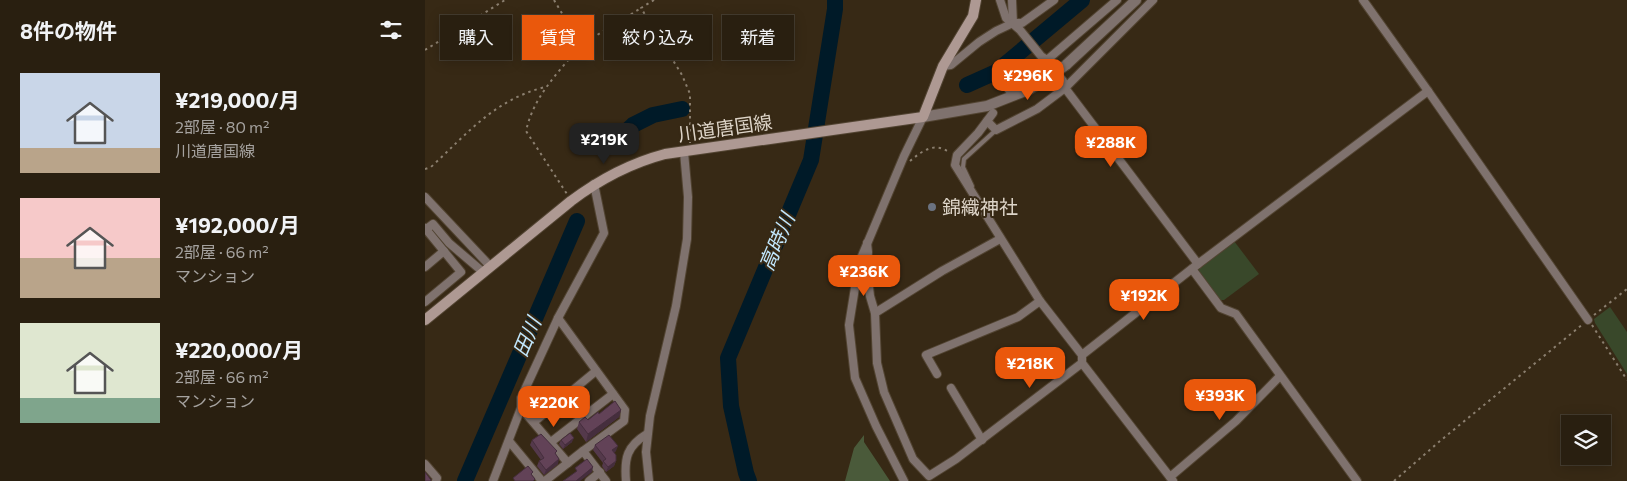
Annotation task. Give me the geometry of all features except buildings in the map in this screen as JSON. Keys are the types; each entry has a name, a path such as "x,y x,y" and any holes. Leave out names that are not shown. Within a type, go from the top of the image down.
{"main road":[{"path":"918,118 943,66 973,16 976,0"},
{"name":"川道唐国線","path":"425,320 571,200 594,184 631,166 654,157 918,118"}],"street":[{"path":"1000,0 1006,18 1020,30 1063,82 1065,88 1195,266 1221,308 1236,314 1357,481"},
{"path":"1012,0 1013,23"},
{"path":"943,66 951,66 979,42 996,31 1013,23 1022,23 1054,0"},
{"path":"1009,90 1044,58 1117,0"},
{"path":"904,481 876,426 855,378 849,324 859,263 918,118 987,106 1028,90 1066,65 1136,0"},
{"path":"987,121 996,130 1037,109 1065,88 1153,0"},
{"path":"1363,0 1588,320"},
{"path":"867,243 870,296 875,313 877,363 884,392 913,459 929,476 956,460 982,440 1195,266 1428,91"},
{"path":"993,113 978,133 957,155 955,165 1040,301 1171,479 1236,421 1280,376"},
{"path":"649,481 646,452 647,434 657,382 676,306 687,238 690,151"},
{"path":"501,481 494,478 521,408 521,398 558,318 604,233 594,184"},
{"path":"425,197 487,269"},
{"path":"425,302 461,272 425,229 433,224 449,243 487,269"},
{"path":"875,313 942,270 1000,239"},
{"path":"425,267 444,252"},
{"path":"937,374 926,355 1018,318 1040,301"},
{"path":"509,441 544,481 624,421 625,410 558,318"},
{"path":"534,422 596,371"},
{"path":"951,388 982,440"},
{"path":"551,442 613,394"},
{"path":"521,408 568,463"},
{"path":"626,481 626,460 630,447 647,434"},
{"path":"583,451 606,481"},
{"path":"425,464 437,480"},
{"path":"589,481 600,472"}],"lane":[{"path":"974,196 973,189 963,167 964,159 996,130"}],"path":[{"path":"425,50 505,0"},
{"path":"554,0 563,15"},
{"path":"594,37 654,0"},
{"path":"641,8 682,75 690,94 690,151"},
{"path":"568,60 545,86 529,118 526,131 571,200"},
{"path":"425,169 431,167 487,114 529,91 545,86"},
{"path":"897,172 924,150 936,147 947,150 957,158"},
{"path":"1395,481 1440,441 1627,289"},
{"path":"1588,320 1627,380"}],"green space":[{"path":"1234,241 1259,274 1224,300 1220,300 1197,273 1197,268"},
{"path":"1610,307 1627,332 1627,374 1595,323 1594,319"},
{"path":"864,435 864,442 890,481 845,481 854,448"}],"waterway":[{"name":"高時川","path":"749,481 731,406 728,358 811,160 835,0"},
{"name":"田川","path":"967,85 996,72 1082,0"},
{"name":"田川","path":"614,143 633,125 653,115 682,109"},
{"name":"田川","path":"465,481 577,221"}],"place":[{"name":"錦織神社","path":"932,207"}]}
